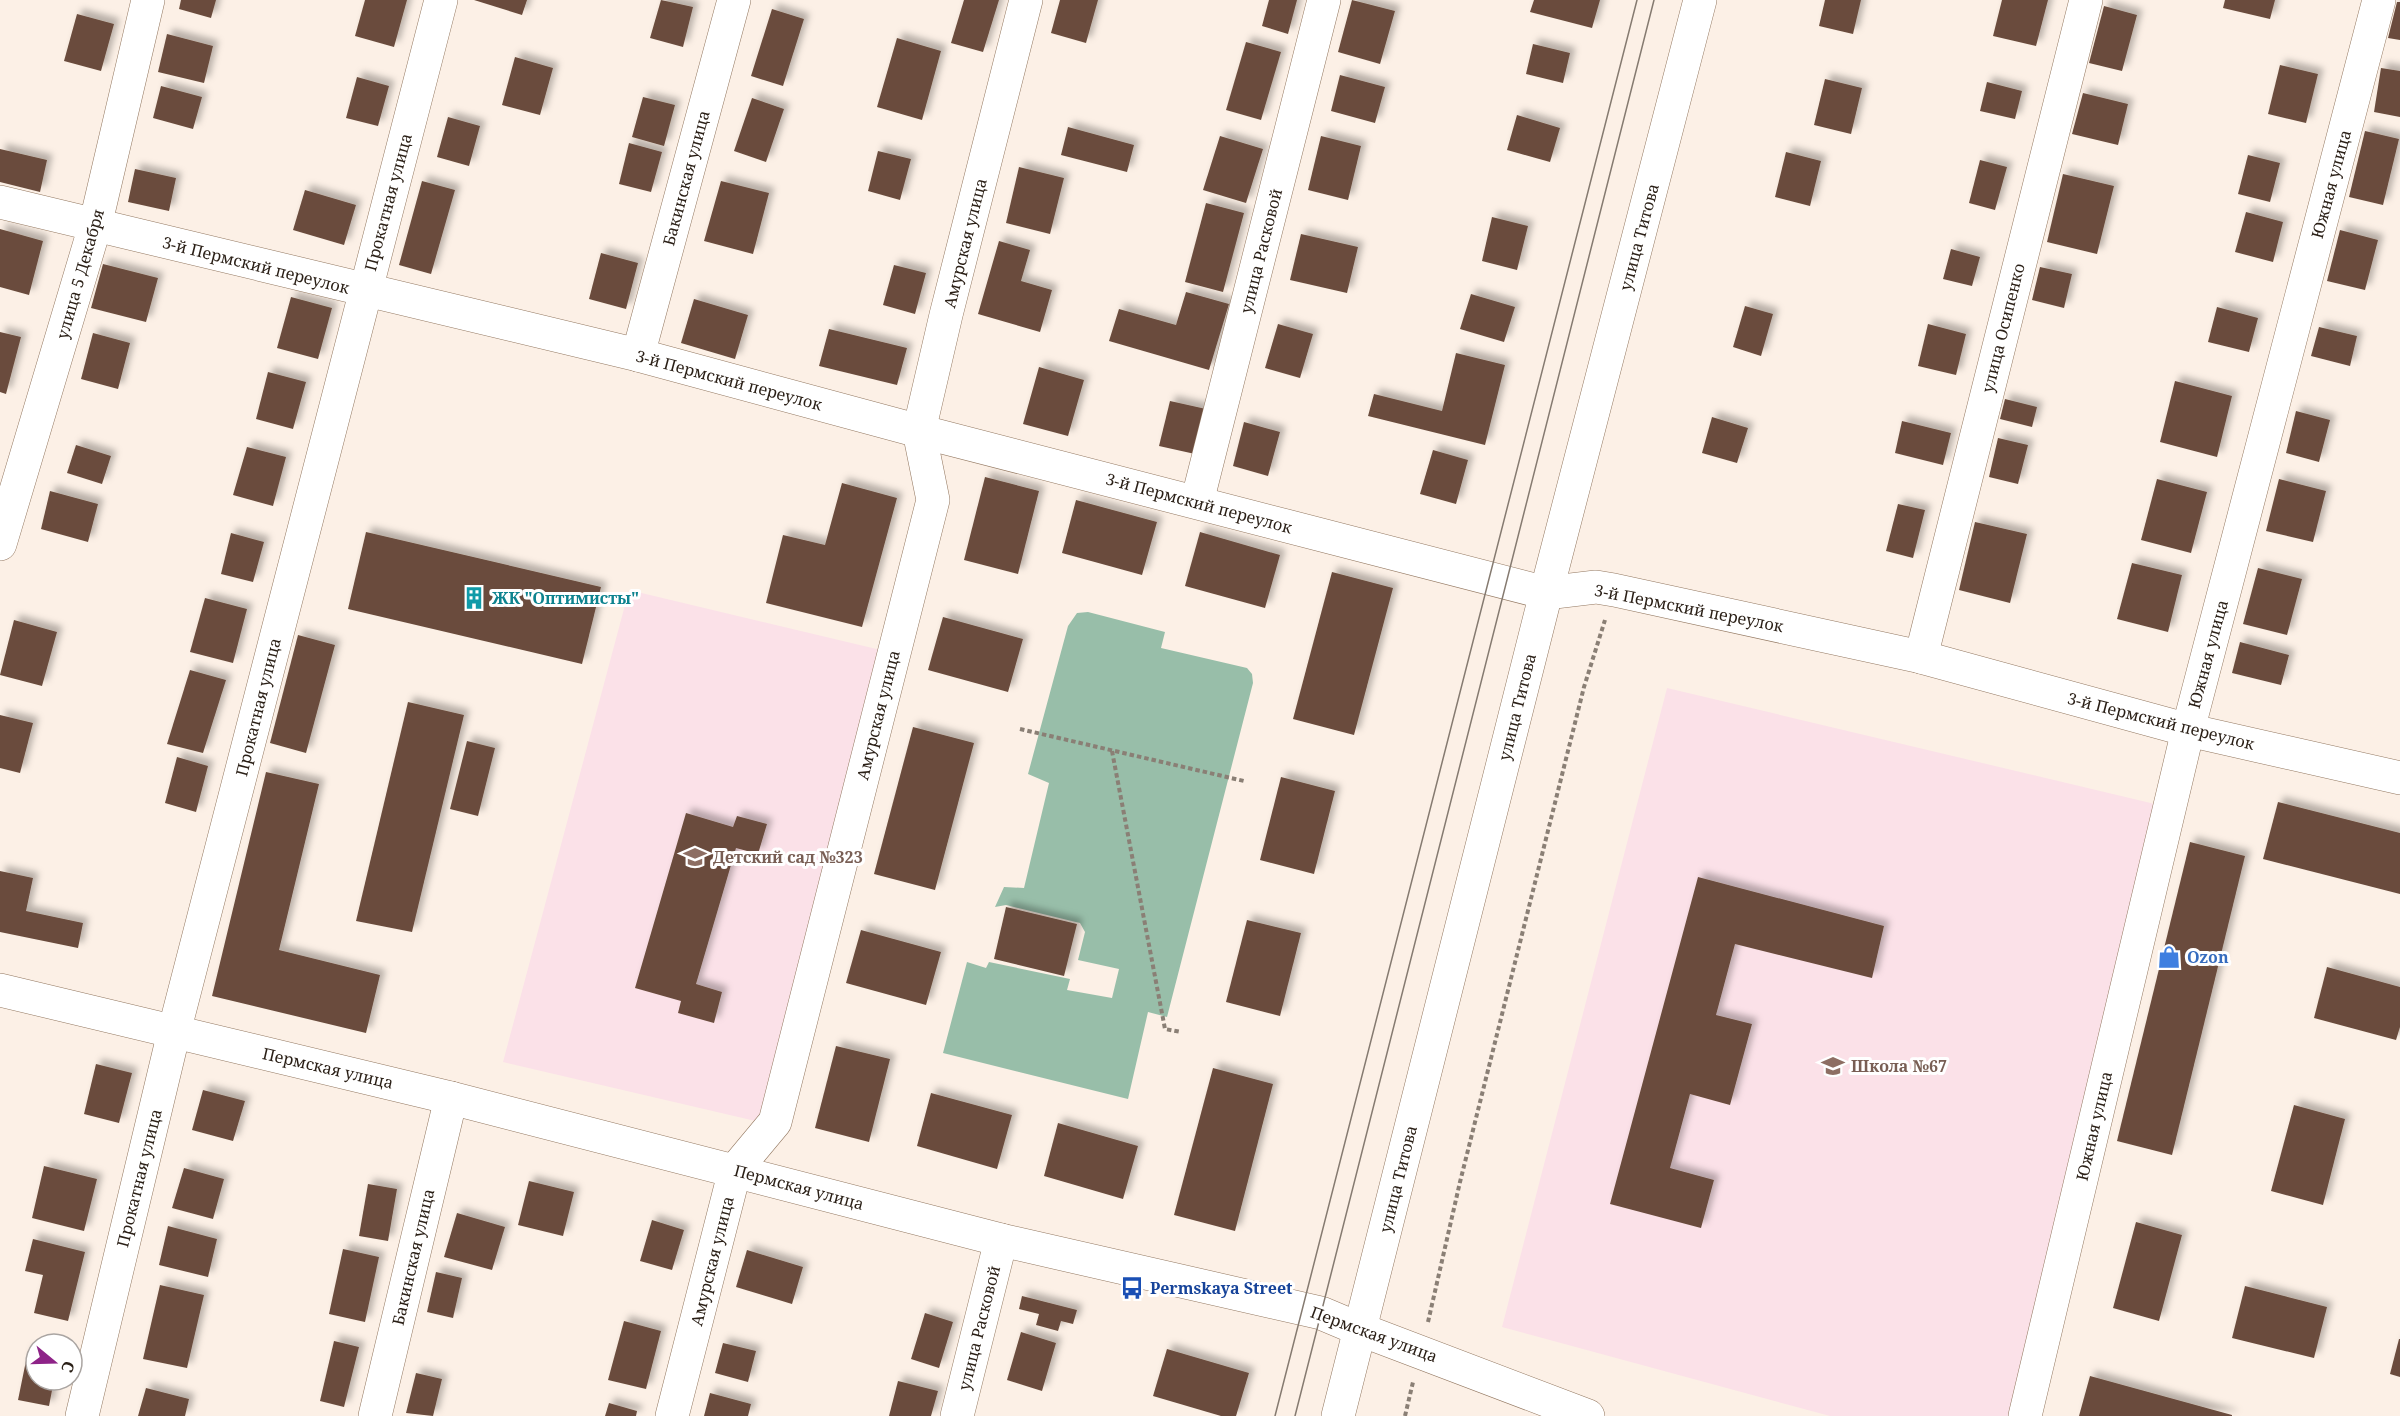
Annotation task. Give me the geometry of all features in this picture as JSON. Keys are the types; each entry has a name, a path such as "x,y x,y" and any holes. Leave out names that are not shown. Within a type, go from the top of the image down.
{"street":[{"name":"улица 5 Декабря","path":"0,544 95,226 147,0"},
{"name":"Прокатная улица","path":"82,1416 174,1032 441,0"},
{"name":"Бакинская улица","path":"638,356 734,0"},
{"name":"Амурская улица","path":"672,1416 735,1170 775,1122 933,500 919,431 1026,0"},
{"name":"улица Расковой","path":"1197,502 1324,0"},
{"name":"улица Титова","path":"1338,1416 1546,593 1700,0"},
{"name":"улица Осипенко","path":"1921,657 2086,0"},
{"name":"Южная улица","path":"2025,1416 2188,730 2379,0"},
{"name":"3-й Пермский переулок","path":"0,202 638,356 1546,593 1596,586 1921,657 2188,730 2400,778"},
{"name":"Пермская улица","path":"0,990 451,1098 1001,1240 1312,1310 1588,1416"},
{"name":"Бакинская улица","path":"375,1416 451,1098"},
{"name":"улица Расковой","path":"957,1416 1001,1240"}],"path":[{"path":"1405,1416 1460,1182 1581,699 1614,590"},
{"path":"1020,729 1244,781"},
{"path":"1112,751 1165,1029 1181,1032"}],"shaded area":[{"name":"Детский сад №323","path":"629,590 885,651 764,1123 503,1062"},
{"name":"Школа №67","path":"1667,688 2159,805 2012,1416 1830,1416 1502,1327"}],"green space":[{"path":"1088,612 1165,632 1161,648 1247,668 1252,674 1253,683 1167,1017 1148,1012 1128,1099 943,1053 967,962 986,968 989,962 1070,979 1067,990 1112,998 1119,969 1078,960 1085,932 1080,923 1006,905 995,907 1004,887 1024,888 1049,783 1028,774 1068,626 1077,613"}],"building":[{"path":"181,0 216,0 211,18 179,9"},
{"path":"365,0 407,0 394,47 355,36"},
{"path":"474,0 527,0 522,15"},
{"path":"661,0 693,7 683,47 650,38"},
{"path":"964,0 999,0 983,52 951,43"},
{"path":"1060,0 1098,0 1086,43 1051,33"},
{"path":"1269,0 1297,0 1288,34 1262,26"},
{"path":"1352,0 1395,11 1380,64 1338,52"},
{"path":"1534,0 1600,0 1592,28 1530,12"},
{"path":"1825,0 1861,0 1853,34 1819,26"},
{"path":"2002,0 2048,0 2036,46 1993,36"},
{"path":"2225,0 2275,0 2270,19 2223,8"},
{"path":"2397,2 2400,2 2400,40 2388,38"},
{"path":"2104,6 2137,15 2122,71 2089,63"},
{"path":"772,9 804,19 783,86 751,76"},
{"path":"77,14 114,24 101,71 64,61"},
{"path":"167,34 213,46 204,83 158,72"},
{"path":"897,38 941,51 922,120 877,107"},
{"path":"1246,42 1281,52 1261,120 1226,110"},
{"path":"1533,44 1570,53 1563,83 1526,74"},
{"path":"515,57 553,68 540,115 502,105"},
{"path":"2280,65 2318,74 2306,123 2268,114"},
{"path":"2381,68 2400,71 2400,117 2374,112"},
{"path":"1340,75 1385,87 1375,123 1331,111"},
{"path":"357,77 389,86 378,126 346,118"},
{"path":"1825,79 1862,88 1851,134 1814,125"},
{"path":"1987,82 2022,91 2015,119 1980,111"},
{"path":"161,86 202,97 193,129 153,118"},
{"path":"2083,93 2128,104 2118,145 2072,134"},
{"path":"643,97 675,105 664,146 632,137"},
{"path":"752,98 784,109 766,162 734,151"},
{"path":"1517,115 1560,128 1550,162 1507,150"},
{"path":"448,117 480,126 469,166 437,157"},
{"path":"1068,127 1134,145 1127,172 1061,155"},
{"path":"2365,131 2399,139 2383,205 2349,197"},
{"path":"1220,136 1263,149 1246,203 1203,190"},
{"path":"1321,136 1361,146 1348,200 1308,190"},
{"path":"629,143 662,152 651,192 619,184"},
{"path":"0,149 47,160 40,192 0,182"},
{"path":"878,151 911,159 900,200 868,191"},
{"path":"1786,152 1821,161 1810,206 1775,197"},
{"path":"2248,155 2280,163 2270,202 2238,194"},
{"path":"1980,160 2007,167 1995,210 1969,203"},
{"path":"1019,167 1064,178 1050,234 1006,223"},
{"path":"135,169 176,178 169,211 128,202"},
{"path":"2063,174 2114,186 2097,254 2047,242"},
{"path":"422,181 455,190 431,274 399,265"},
{"path":"721,181 769,193 753,254 704,241"},
{"path":"305,190 356,205 344,245 293,230"},
{"path":"1206,203 1244,213 1223,292 1185,282"},
{"path":"2246,212 2283,222 2273,262 2235,252"},
{"path":"1492,217 1528,226 1517,270 1482,261"},
{"path":"0,229 43,241 29,295 0,287"},
{"path":"2340,230 2378,240 2365,290 2327,281"},
{"path":"1301,234 1358,247 1347,293 1290,280"},
{"path":"999,241 1030,250 1021,281 1052,290 1040,332 978,314"},
{"path":"1951,249 1980,257 1972,286 1943,279"},
{"path":"601,253 638,263 626,309 589,299"},
{"path":"103,264 158,278 146,322 91,308"},
{"path":"894,265 926,273 915,314 883,305"},
{"path":"2040,267 2072,274 2064,308 2032,300"},
{"path":"1186,292 1229,304 1209,370 1109,341 1119,309 1176,325"},
{"path":"1471,294 1515,307 1504,342 1460,329"},
{"path":"291,297 332,308 318,359 277,348"},
{"path":"694,299 748,315 735,359 681,343"},
{"path":"1745,306 1773,314 1761,356 1733,347"},
{"path":"2217,307 2258,318 2249,352 2208,342"},
{"path":"1278,324 1313,334 1300,378 1265,368"},
{"path":"1928,324 1966,334 1956,375 1918,366"},
{"path":"2319,327 2357,336 2350,366 2311,356"},
{"path":"829,329 907,348 897,385 819,366"},
{"path":"0,332 21,337 6,394 0,392"},
{"path":"93,333 130,343 118,389 81,379"},
{"path":"1456,353 1505,365 1485,445 1368,416 1374,394 1442,411"},
{"path":"1039,367 1084,380 1068,436 1023,424"},
{"path":"268,372 306,382 293,429 256,419"},
{"path":"2175,381 2232,396 2217,457 2160,442"},
{"path":"2005,399 2037,407 2032,427 2000,419"},
{"path":"1170,401 1206,409 1195,454 1159,446"},
{"path":"2296,411 2330,420 2319,462 2286,453"},
{"path":"1712,417 1748,428 1737,463 1702,453"},
{"path":"1902,421 1951,433 1943,465 1895,453"},
{"path":"1244,422 1280,432 1268,476 1233,466"},
{"path":"1998,438 2028,445 2018,484 1989,477"},
{"path":"76,445 111,456 102,484 67,473"},
{"path":"247,447 286,457 273,506 233,495"},
{"path":"1433,450 1468,460 1456,504 1420,494"},
{"path":"985,477 1039,491 1018,574 964,560"},
{"path":"2157,479 2207,492 2191,553 2141,540"},
{"path":"2279,479 2326,491 2313,542 2266,531"},
{"path":"842,483 897,498 862,627 766,603 783,535 825,545"},
{"path":"50,491 98,504 88,542 41,529"},
{"path":"1076,500 1157,522 1142,575 1062,553"},
{"path":"1898,504 1925,510 1913,558 1886,551"},
{"path":"1975,522 2027,534 2010,603 1959,590"},
{"name":"ЖК \"Оптимисты\"","path":"366,532 601,587 582,664 348,609"},
{"path":"1200,532 1280,555 1265,608 1185,586"},
{"path":"231,533 264,542 253,582 221,574"},
{"path":"2132,563 2182,575 2168,632 2117,619"},
{"path":"2258,568 2302,579 2287,635 2243,624"},
{"path":"1332,572 1393,588 1354,735 1293,719"},
{"path":"205,598 247,609 233,663 190,652"},
{"path":"943,617 1023,639 1008,692 928,670"},
{"path":"14,620 57,632 42,686 0,675"},
{"path":"298,635 335,645 306,753 270,743"},
{"path":"2240,642 2289,655 2281,685 2232,673"},
{"path":"190,670 226,680 203,753 167,744"},
{"path":"408,702 464,715 412,932 356,921"},
{"path":"0,715 33,723 20,773 0,768"},
{"path":"913,727 974,743 935,890 874,874"},
{"path":"467,741 495,748 478,816 450,809"},
{"path":"177,757 208,766 196,812 165,803"},
{"path":"266,772 319,784 279,950 380,975 366,1033 212,996"},
{"path":"1281,777 1335,791 1314,874 1260,860"},
{"path":"2278,802 2400,833 2400,894 2263,859"},
{"path":"686,813 733,827 737,816 767,824 758,854 736,848 696,984 722,992 714,1023 678,1013 681,1001 635,988"},
{"path":"2190,842 2245,856 2172,1155 2117,1141"},
{"path":"0,871 33,878 26,911 83,923 78,948 0,932"},
{"path":"1698,877 1884,926 1872,978 1735,944 1716,1015 1752,1024 1730,1105 1690,1094 1670,1168 1714,1180 1701,1228 1610,1204"},
{"path":"1006,907 1077,924 1064,976 994,959"},
{"path":"1247,920 1301,933 1280,1016 1226,1002"},
{"path":"861,930 941,952 926,1005 846,983"},
{"path":"2327,967 2400,987 2400,1027 2396,1040 2314,1018"},
{"path":"836,1046 890,1059 869,1142 815,1128"},
{"path":"96,1064 132,1073 119,1123 84,1114"},
{"path":"1213,1068 1273,1084 1235,1231 1174,1215"},
{"path":"203,1090 245,1101 233,1141 192,1130"},
{"path":"931,1093 1012,1115 997,1169 917,1146"},
{"path":"2294,1105 2345,1119 2323,1205 2271,1191"},
{"path":"1058,1123 1138,1146 1123,1199 1044,1176"},
{"path":"44,1166 97,1179 84,1231 32,1218"},
{"path":"184,1168 224,1179 213,1219 172,1208"},
{"path":"529,1181 574,1192 563,1236 518,1225"},
{"path":"368,1184 397,1189 388,1241 359,1236"},
{"path":"457,1213 505,1227 492,1270 444,1257"},
{"path":"652,1220 684,1230 672,1270 640,1261"},
{"path":"2136,1222 2182,1235 2159,1321 2113,1308"},
{"path":"168,1226 217,1239 208,1277 159,1265"},
{"path":"33,1239 85,1252 68,1321 34,1313 43,1275 25,1271"},
{"path":"343,1249 379,1257 365,1322 329,1314"},
{"path":"747,1250 803,1267 792,1304 736,1287"},
{"path":"436,1272 462,1278 453,1318 427,1312"},
{"path":"160,1285 204,1295 187,1368 143,1359"},
{"path":"2245,1286 2327,1307 2314,1358 2232,1338"},
{"path":"1022,1296 1077,1310 1073,1324 1061,1321 1058,1331 1036,1325 1039,1314 1019,1309"},
{"path":"925,1313 953,1322 939,1368 911,1359"},
{"path":"624,1321 661,1331 646,1389 608,1380"},
{"path":"1021,1332 1056,1343 1042,1391 1007,1380"},
{"path":"2400,1339 2400,1377 2390,1374"},
{"path":"334,1341 359,1347 344,1407 320,1401"},
{"path":"723,1343 756,1351 748,1382 715,1373"},
{"path":"1167,1349 1249,1373 1236,1416 1221,1416 1153,1396"},
{"path":"24,1371 24,1392 52,1392 49,1406 18,1400"},
{"path":"416,1373 442,1379 433,1416 406,1413"},
{"path":"2090,1376 2232,1415 2232,1416 2079,1416"},
{"path":"898,1381 938,1391 931,1416 889,1416"},
{"path":"146,1388 189,1399 185,1416 138,1416"},
{"path":"710,1393 751,1404 748,1416 704,1416"},
{"path":"609,1403 637,1411 636,1416 605,1416"}],"tram line":[{"path":"1275,1416 1637,0"},
{"path":"1295,1416 1654,0"}],"place":[{"name":"ЖК \"Оптимисты\"","path":"474,598"},
{"name":"Детский сад №323","path":"695,857"},
{"name":"Ozon","path":"2169,957"},
{"name":"Школа №67","path":"1833,1066"},
{"name":"Permskaya Street","path":"1132,1288"}]}
